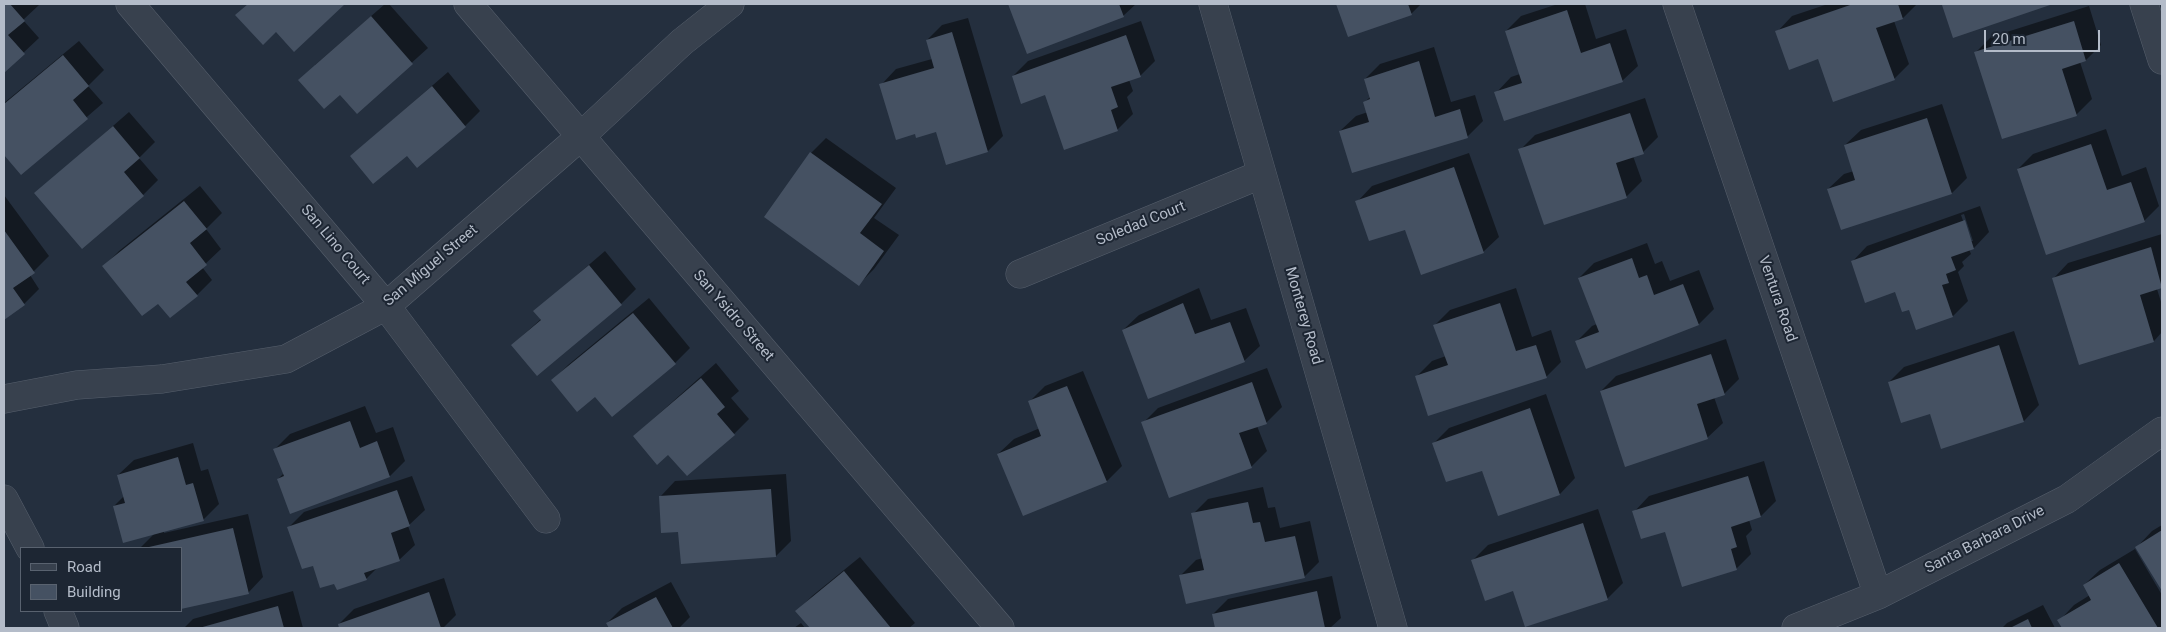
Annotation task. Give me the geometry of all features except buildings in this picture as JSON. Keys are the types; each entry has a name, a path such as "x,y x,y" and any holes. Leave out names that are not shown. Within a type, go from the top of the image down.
{"street":[{"name":"San Lino Court","path":"130,4 386,306 546,520"},
{"name":"San Ysidro Street","path":"468,4 1000,628"},
{"name":"San Miguel Street","path":"4,399 77,385 162,379 286,359 386,306 580,137 682,42 730,4"},
{"name":"Monterey Road","path":"1213,4 1393,628"},
{"name":"Ventura Road","path":"1677,4 1878,595"},
{"path":"2144,4 2162,60"},
{"name":"Soledad Court","path":"1020,274 1262,174"},
{"name":"Santa Barbara Drive","path":"1796,628 1878,595 2067,499 2162,431"},
{"path":"4,499 29,547"},
{"path":"58,612 65,628"}]}
